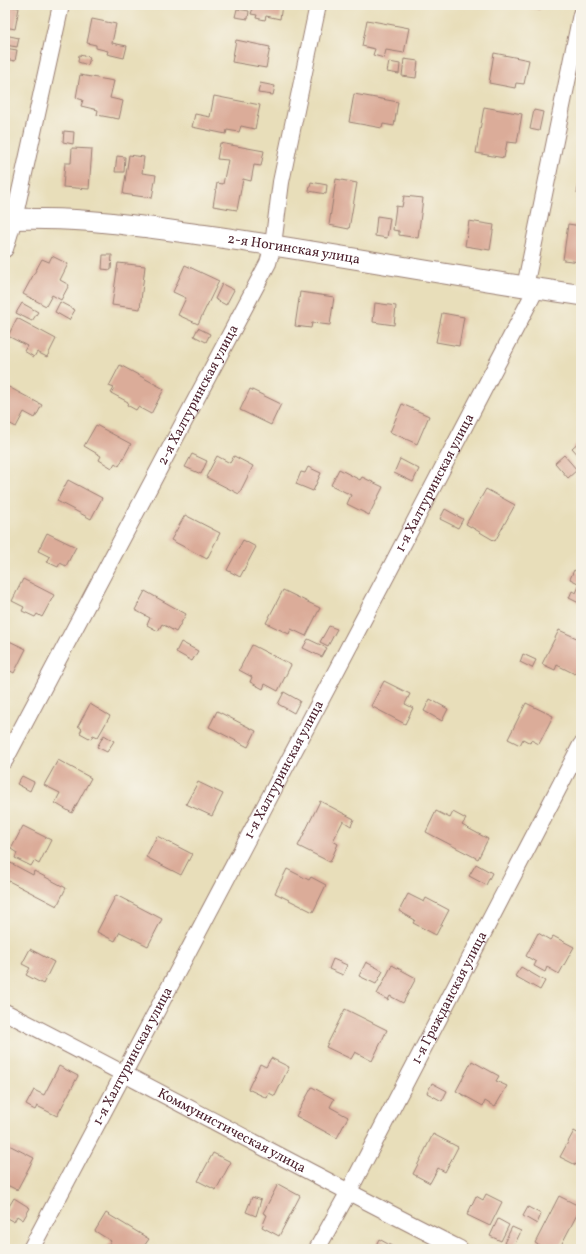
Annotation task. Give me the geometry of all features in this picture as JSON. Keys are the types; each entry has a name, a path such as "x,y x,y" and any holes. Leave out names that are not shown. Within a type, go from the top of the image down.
{"street":[{"path":"5,249 8,244 10,219 61,5"},
{"name":"2-я Халтуринская улица","path":"5,760 268,263 273,245 281,182 318,5"},
{"name":"1-я Халтуринская улица","path":"31,1249 391,567 530,288 581,14"},
{"name":"2-я Ногинская улица","path":"10,219 68,219 131,225 273,245 530,288 581,295"},
{"name":"1-я Гражданская улица","path":"317,1249 348,1193 581,745"},
{"name":"Коммунистическая улица","path":"5,1012 124,1073 348,1193 460,1249"}],"building":[{"path":"5,5 19,8 15,29 5,27"},
{"path":"239,5 282,5 280,19 266,16 265,20 256,18 257,15 251,14 253,8"},
{"path":"516,5 541,5 540,10"},
{"path":"237,9 249,11 248,19 235,17"},
{"path":"92,19 116,24 112,43 127,46 124,58 107,54 108,51 96,48 96,45 87,43"},
{"path":"367,20 409,28 404,53 386,50 384,58 373,55 375,49 362,46"},
{"path":"5,35 19,38 17,47 5,45"},
{"path":"236,40 270,47 266,68 232,62"},
{"path":"5,48 17,50 15,61 5,59"},
{"path":"494,53 529,60 524,84 516,83 515,88 489,83"},
{"path":"79,55 90,57 88,65 78,62"},
{"path":"404,59 418,61 416,78 402,76"},
{"path":"389,62 400,64 399,74 387,72"},
{"path":"5,63 9,63 6,79 5,79"},
{"path":"80,75 114,81 110,98 123,101 119,119 97,115 98,110 81,106 83,100 76,98"},
{"path":"260,83 275,86 273,95 258,93"},
{"path":"354,94 398,102 394,126 383,124 382,128 349,122"},
{"path":"214,96 260,105 255,129 241,126 239,132 227,130 226,134 192,127 195,114 210,117"},
{"path":"484,107 522,114 517,143 507,142 504,158 476,153"},
{"path":"534,110 543,112 539,131 530,129"},
{"path":"64,131 74,132 73,144 63,142"},
{"path":"220,143 264,151 261,166 254,165 251,181 243,179 237,210 213,206 217,183 223,184 228,160 217,159"},
{"path":"72,148 92,149 89,189 63,187 65,163 71,163"},
{"path":"129,155 144,157 142,173 156,175 152,198 123,194"},
{"path":"117,156 125,157 124,172 115,172"},
{"path":"336,179 357,183 349,229 329,225"},
{"path":"311,182 327,185 326,194 309,191"},
{"path":"579,184 581,184 581,194 577,193"},
{"path":"404,196 423,198 418,238 399,235 399,231 393,230 396,206 402,207"},
{"path":"377,216 390,218 387,238 375,236"},
{"path":"469,221 494,225 490,250 465,246"},
{"path":"568,224 581,226 581,262 563,260"},
{"path":"103,255 112,255 111,270 102,269"},
{"path":"52,256 68,264 60,280 69,285 61,300 52,295 46,306 23,294 42,259 49,262"},
{"path":"118,263 145,266 140,309 112,305"},
{"path":"185,265 219,281 198,324 178,315 186,298 173,292"},
{"path":"222,284 234,290 226,305 215,299"},
{"path":"300,292 334,297 330,325 312,323 311,328 295,326"},
{"path":"60,302 75,310 69,320 55,312"},
{"path":"22,303 38,312 32,321 16,313"},
{"path":"375,303 396,306 394,325 373,322"},
{"path":"442,313 464,317 459,346 436,342"},
{"path":"17,318 56,339 47,357 37,352 34,357 24,351 27,346 8,336"},
{"path":"198,328 210,334 206,342 194,336"},
{"path":"120,365 164,389 151,414 138,407 136,410 127,405 128,402 111,393 114,388 109,386"},
{"path":"5,385 42,405 35,418 24,412 16,427 5,421"},
{"path":"250,389 281,404 271,425 240,410"},
{"path":"402,404 429,416 417,444 390,432"},
{"path":"96,425 131,444 119,466 115,463 112,468 99,460 101,456 84,446"},
{"path":"581,440 581,458 572,448"},
{"path":"192,454 207,461 201,474 185,467"},
{"path":"564,455 577,470 568,478 555,463"},
{"path":"217,456 230,463 234,456 253,466 239,494 206,477"},
{"path":"400,459 419,469 413,482 394,473"},
{"path":"308,467 321,473 313,491 296,484 301,472 305,473"},
{"path":"339,469 360,480 362,477 383,487 369,515 347,504 351,495 331,485"},
{"path":"68,480 102,498 91,519 57,501"},
{"path":"486,489 515,505 495,541 466,524"},
{"path":"445,509 463,519 458,528 440,519"},
{"path":"185,515 220,533 207,559 171,540"},
{"path":"47,533 76,547 66,566 60,563 58,567 47,562 50,557 38,551"},
{"path":"243,540 256,547 240,577 227,570"},
{"path":"574,570 581,574 581,604 569,598 572,591 576,593 580,584 570,579"},
{"path":"23,579 54,595 42,617 37,614 35,617 22,611 24,607 12,601"},
{"path":"283,590 320,608 306,636 291,629 289,634 266,623"},
{"path":"145,591 186,614 176,632 162,624 158,631 147,625 150,618 135,610"},
{"path":"329,626 337,629 328,646 320,642"},
{"path":"559,630 581,640 581,662 575,674 557,665 555,670 542,664"},
{"path":"5,639 26,649 14,673 5,668"},
{"path":"308,639 327,648 322,657 303,648"},
{"path":"181,642 198,651 192,661 176,652"},
{"path":"252,645 291,665 278,691 265,684 263,689 250,682 252,677 239,670"},
{"path":"523,654 536,660 532,668 520,662"},
{"path":"384,681 410,694 405,704 413,708 405,724 371,706"},
{"path":"284,692 300,701 294,713 278,704"},
{"path":"430,699 448,709 442,721 424,711"},
{"path":"526,703 553,716 539,744 531,740 530,743 523,739 520,745 508,739"},
{"path":"90,704 110,716 98,737 93,735 91,739 80,733 82,729 78,726"},
{"path":"217,711 256,731 248,747 209,727"},
{"path":"104,735 114,741 107,752 97,747"},
{"path":"58,760 91,778 72,813 55,803 60,793 44,785"},
{"path":"22,776 34,782 30,791 17,784"},
{"path":"198,782 223,794 212,816 186,804"},
{"path":"320,801 354,819 351,826 343,821 333,841 338,844 330,862 298,846"},
{"path":"436,811 450,818 453,812 466,819 462,825 488,839 478,859 426,832"},
{"path":"23,826 51,840 39,864 34,861 31,866 15,858 17,853 11,849"},
{"path":"157,836 192,854 181,875 146,857"},
{"path":"5,860 33,875 34,871 66,888 57,906 5,879"},
{"path":"476,864 492,873 486,885 469,876"},
{"path":"287,869 309,880 311,877 326,885 313,912 275,893"},
{"path":"408,894 424,902 426,898 449,910 436,935 413,923 415,920 399,911"},
{"path":"116,895 162,919 148,946 120,932 115,941 97,932"},
{"path":"538,933 550,940 553,936 574,947 559,974 547,967 545,972 534,966 536,962 526,956"},
{"path":"30,949 54,962 43,984 26,975 30,968 22,964"},
{"path":"333,959 347,965 343,975 329,969"},
{"path":"366,962 383,971 376,984 359,976"},
{"path":"392,965 416,978 403,1003 390,996 388,1000 377,994"},
{"path":"521,967 545,981 540,990 515,976"},
{"path":"345,1009 387,1030 372,1061 355,1052 351,1059 326,1047"},
{"path":"271,1058 289,1067 275,1096 269,1093 267,1098 248,1089 260,1064 266,1067"},
{"path":"472,1061 499,1076 496,1081 507,1086 495,1107 485,1101 483,1106 456,1091"},
{"path":"59,1066 78,1076 57,1116 37,1106 35,1110 26,1105 34,1090 44,1095"},
{"path":"432,1083 447,1091 442,1101 427,1093"},
{"path":"312,1087 334,1099 330,1107 348,1117 337,1138 296,1116"},
{"path":"574,1131 581,1135 581,1162 578,1160 576,1165 560,1157"},
{"path":"433,1134 458,1147 445,1172 438,1168 430,1183 413,1174"},
{"path":"5,1143 34,1158 17,1190 5,1184"},
{"path":"213,1153 231,1162 216,1190 198,1181"},
{"path":"278,1184 300,1196 279,1236 262,1227 267,1215 263,1213"},
{"path":"486,1194 502,1202 490,1226 467,1215 476,1196 483,1200"},
{"path":"559,1196 581,1207 559,1249 546,1249 535,1243"},
{"path":"252,1197 261,1200 256,1216 246,1212"},
{"path":"14,1198 30,1208 23,1220 17,1216 14,1222 5,1217 5,1213"},
{"path":"528,1207 541,1214 537,1224 523,1216"},
{"path":"106,1213 149,1239 142,1249 110,1249 107,1247 111,1241 95,1231"},
{"path":"498,1219 509,1225 501,1241 490,1236"},
{"path":"512,1227 521,1231 513,1248 504,1243"},
{"path":"379,1239 397,1249 374,1249"}]}
